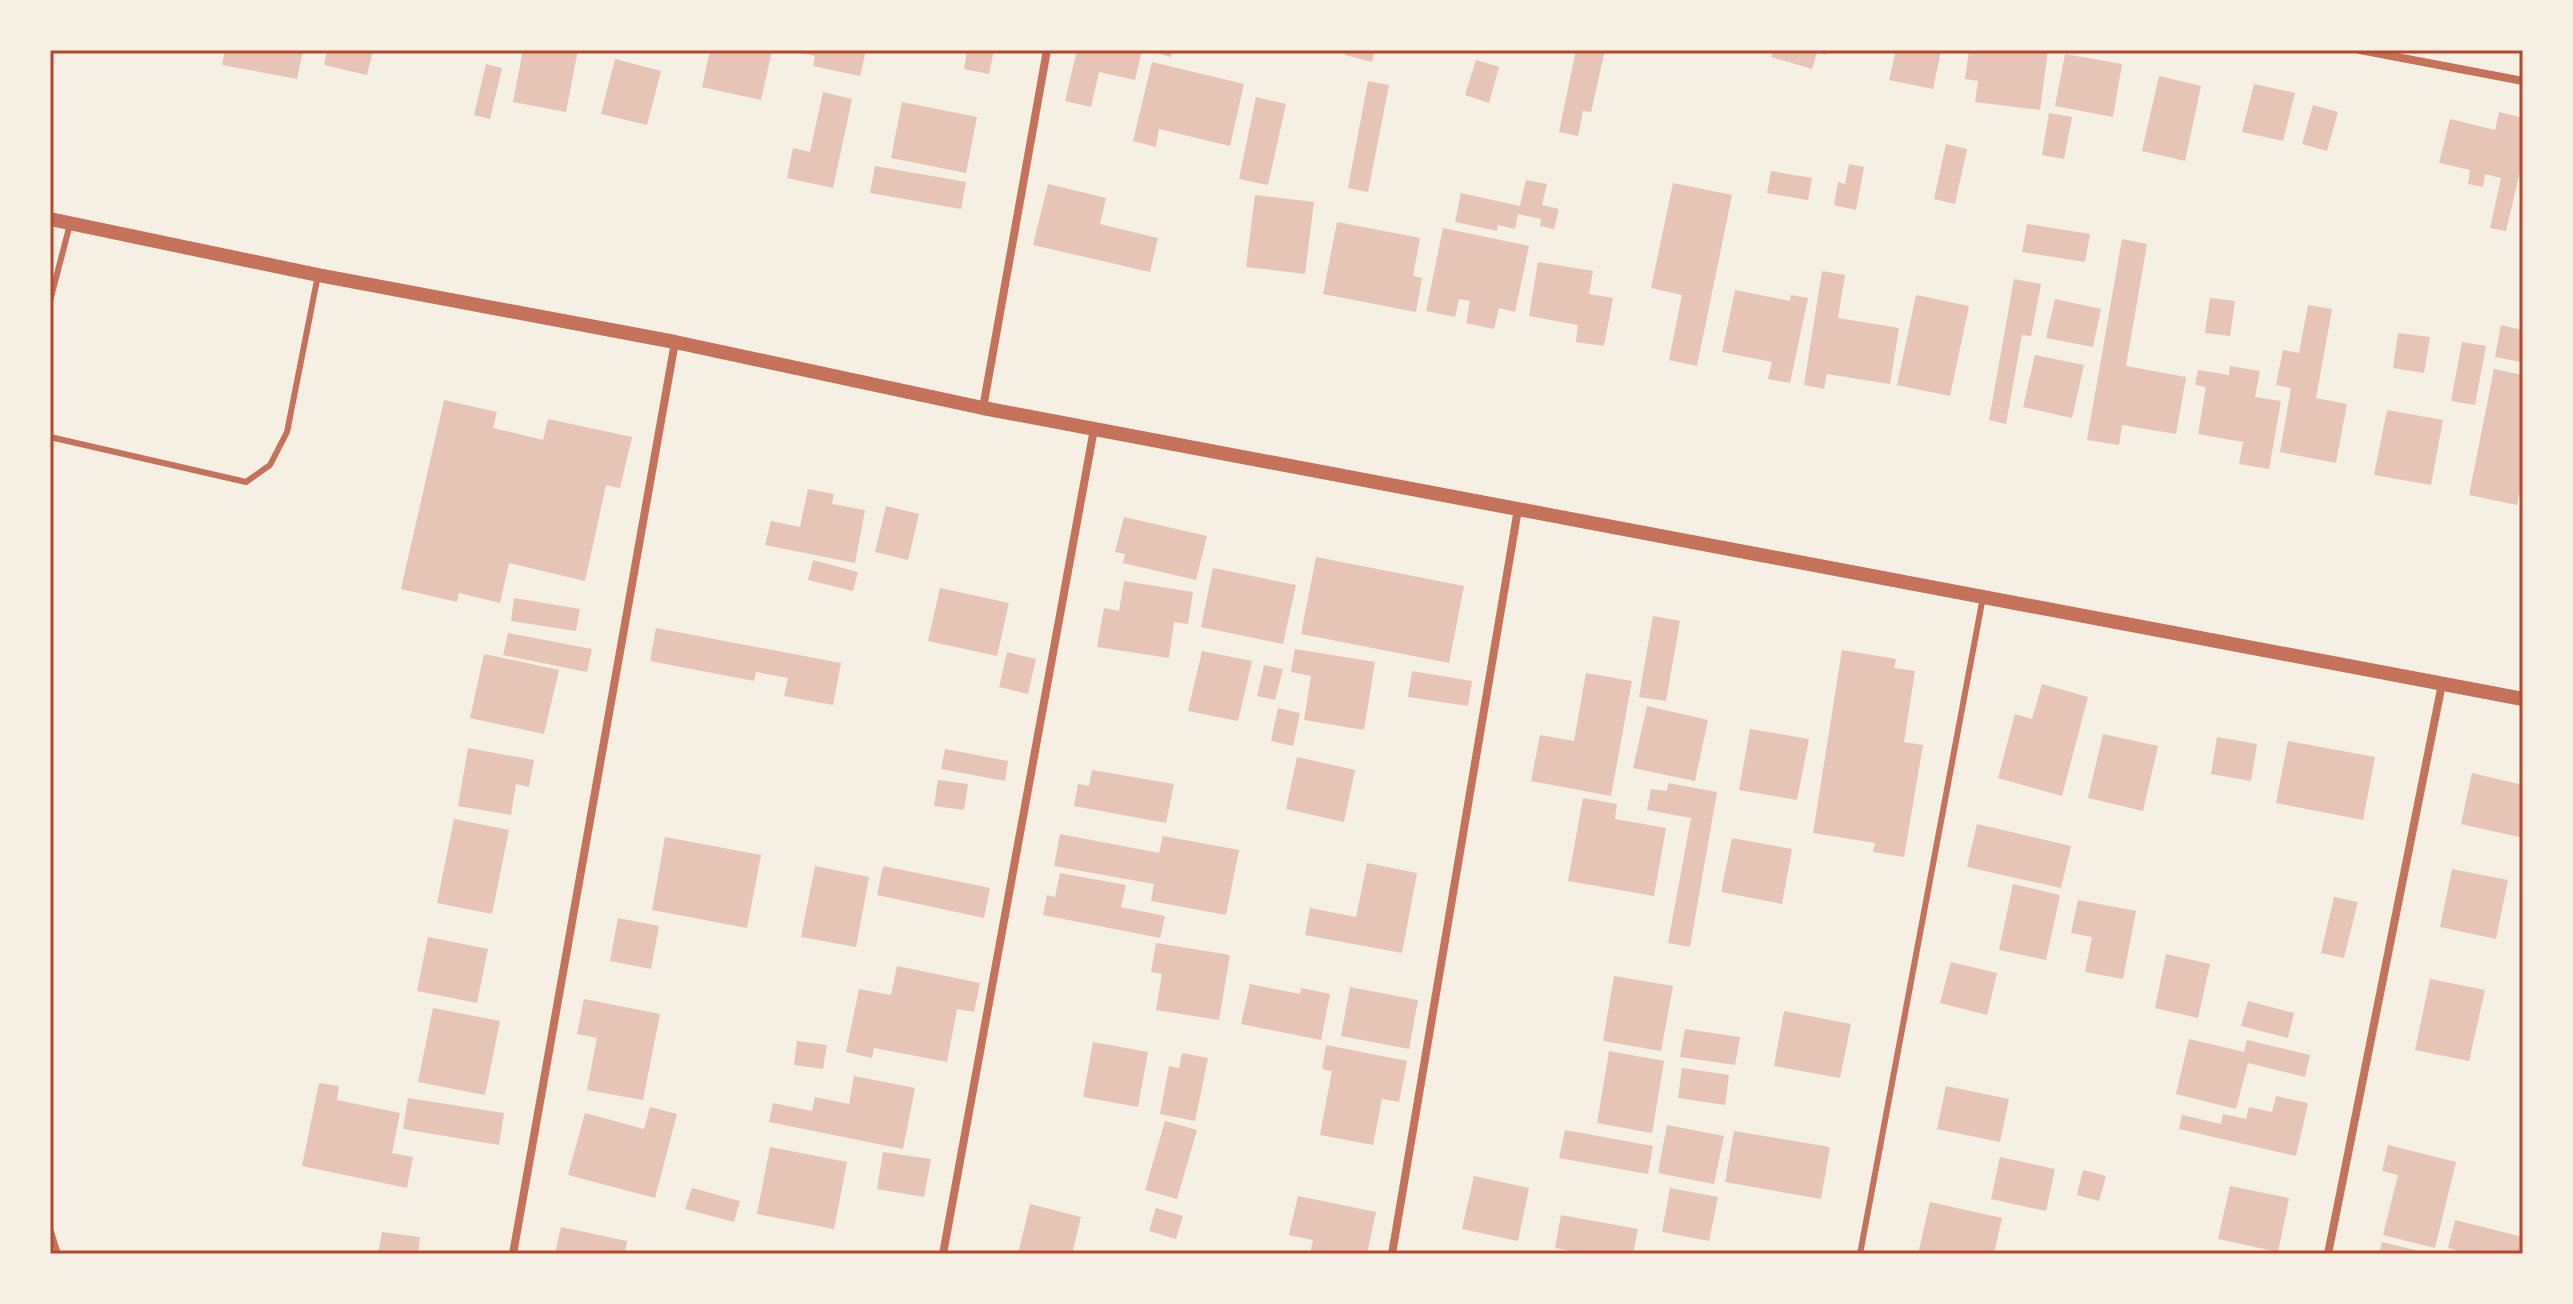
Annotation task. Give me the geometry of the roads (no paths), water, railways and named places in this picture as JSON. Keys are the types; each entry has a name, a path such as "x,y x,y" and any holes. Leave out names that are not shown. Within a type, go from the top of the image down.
{"street":[{"path":"983,408 1047,50"},
{"path":"2360,50 2523,81"},
{"path":"50,219 318,275 675,342 983,408 2523,699"},
{"path":"513,1254 675,342"},
{"path":"943,1254 1094,429"},
{"path":"1392,1254 1518,509"},
{"path":"2328,1254 2442,684"}],"lane":[{"path":"50,301 70,224"},
{"path":"50,437 246,482 270,465 287,432 318,275"},
{"path":"1860,1254 1983,597"},
{"path":"50,1229 58,1254"}]}
